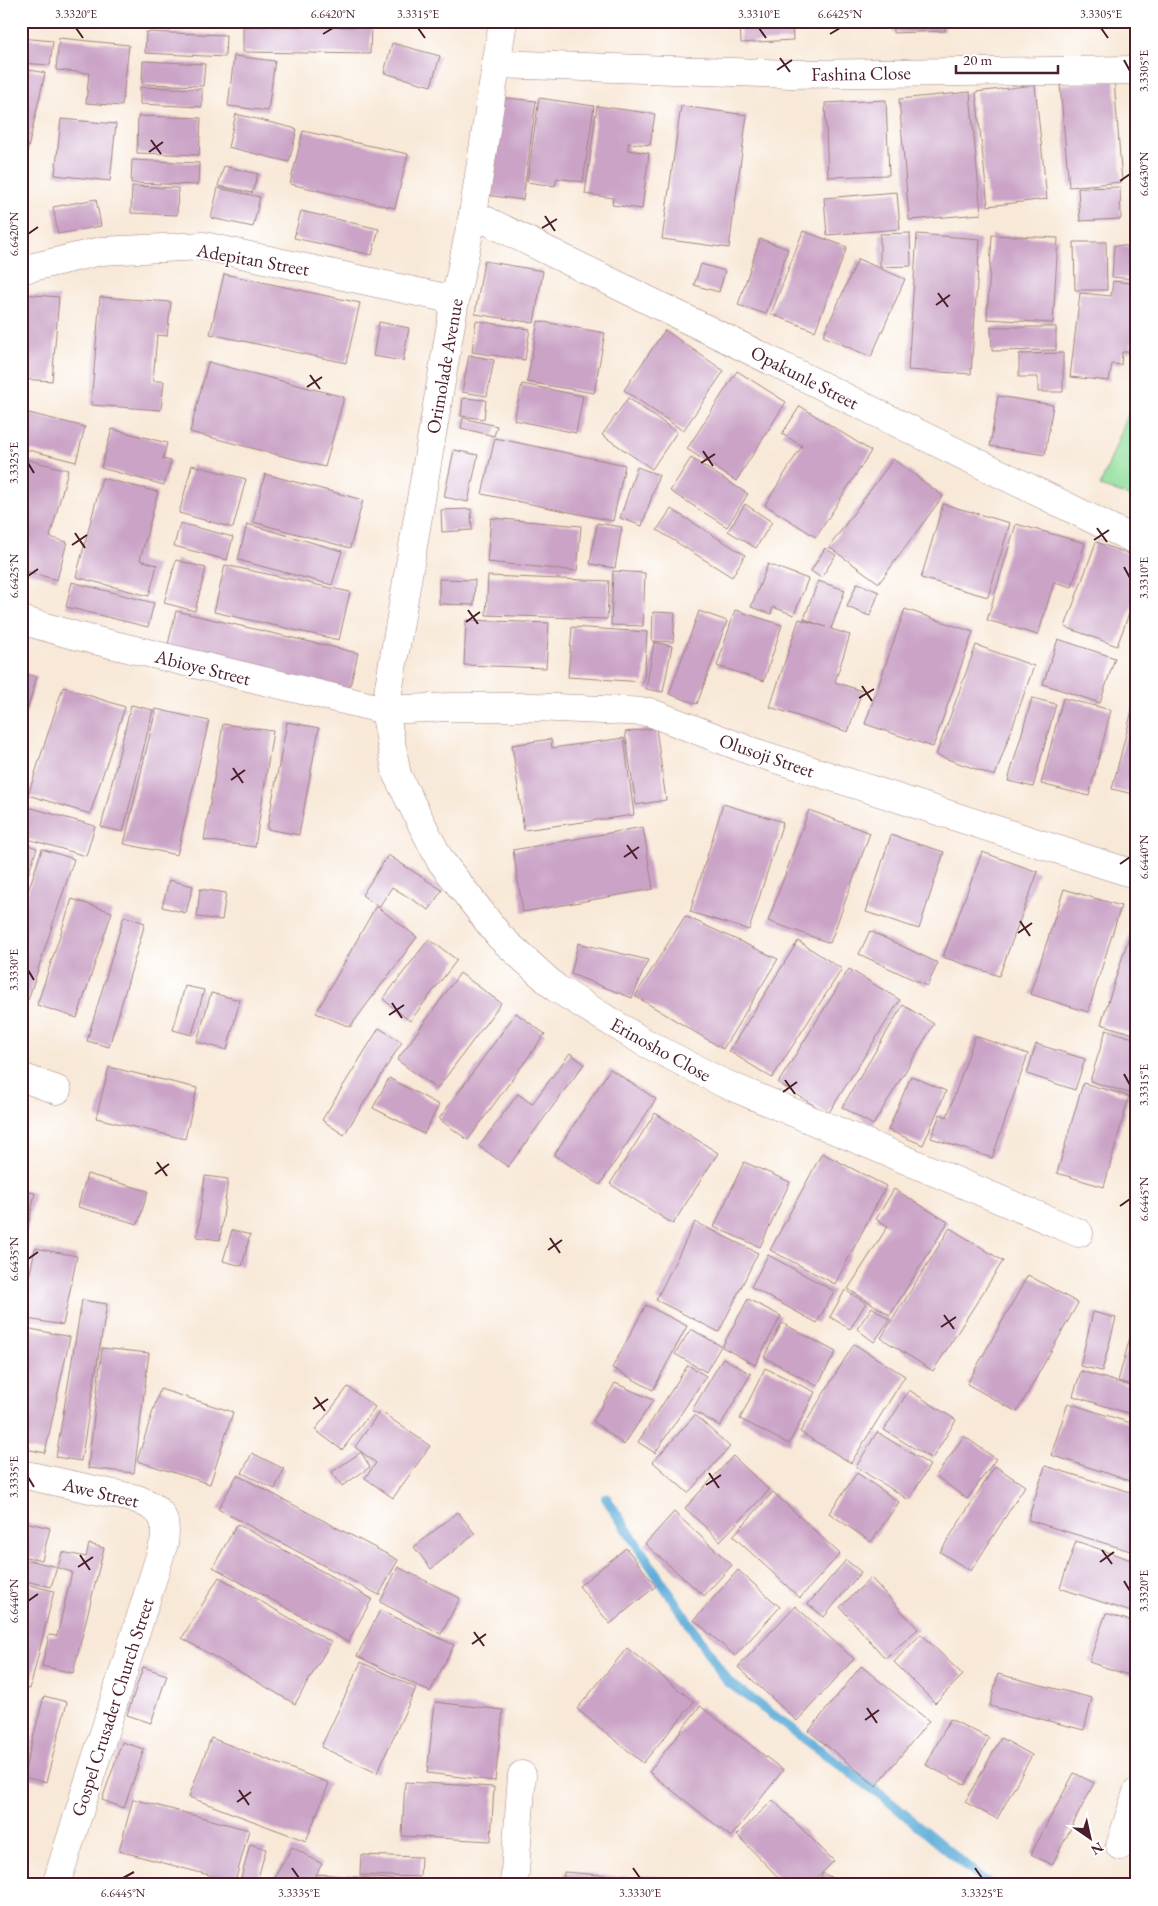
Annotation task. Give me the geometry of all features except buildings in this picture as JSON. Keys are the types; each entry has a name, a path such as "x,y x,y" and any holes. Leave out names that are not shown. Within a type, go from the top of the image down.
{"street":[{"name":"Orimolade Avenue","path":"385,710 455,300 473,214 503,21"},
{"name":"Fashina Close","path":"496,64 791,74 1137,70"},
{"name":"Opakunle Street","path":"473,214 1137,541"},
{"name":"Adepitan Street","path":"21,270 101,251 204,246 455,300"},
{"name":"Abioye Street","path":"21,620 73,635 385,710"},
{"name":"Olusoji Street","path":"385,710 533,706 649,712 751,751 1137,875"},
{"name":"Erinosho Close","path":"385,710 397,775 440,860 500,937 556,988 642,1041 721,1082 1079,1233"},
{"path":"21,1077 57,1090"},
{"name":"Awe Street","path":"21,1474 137,1499 153,1506 164,1518 166,1529"},
{"name":"Gospel Crusader Church Street","path":"56,1885 164,1543 166,1529"},
{"path":"514,1885 522,1775"},
{"path":"1120,1846 1137,1792"}],"green space":[{"path":"1137,392 1137,499 1100,486"}],"waterway":[{"path":"606,1498 727,1681 885,1798 989,1885"}]}
